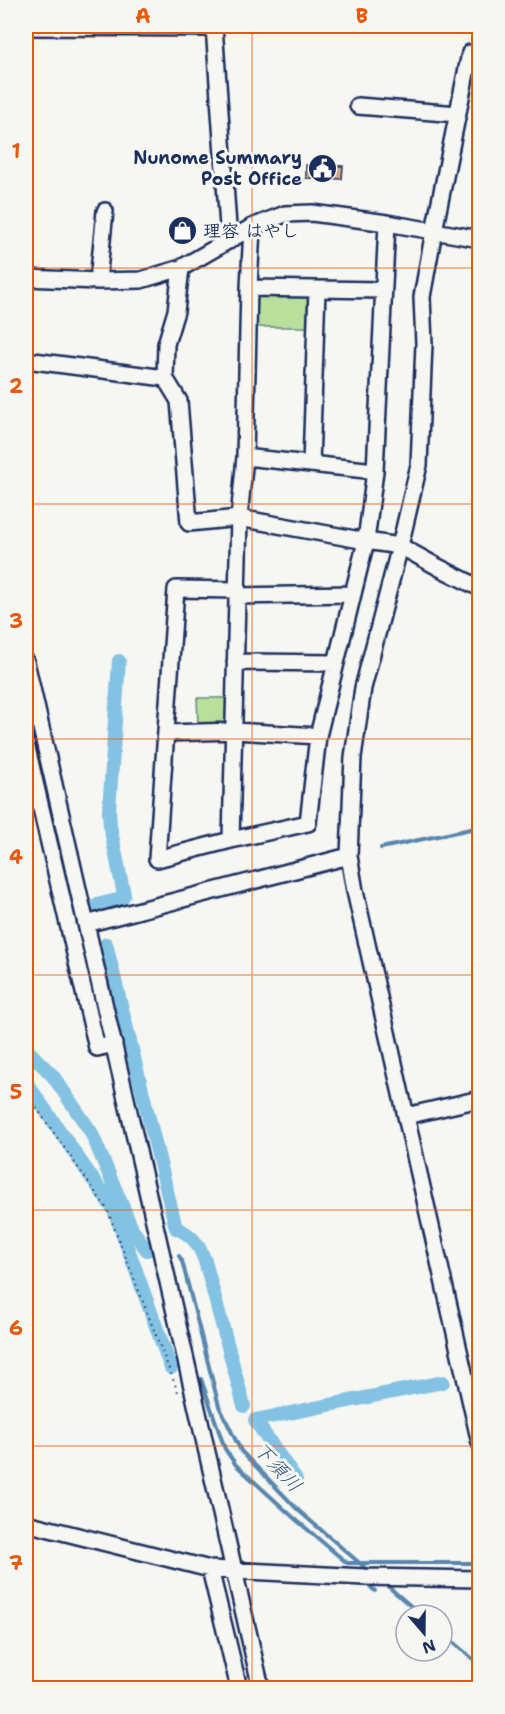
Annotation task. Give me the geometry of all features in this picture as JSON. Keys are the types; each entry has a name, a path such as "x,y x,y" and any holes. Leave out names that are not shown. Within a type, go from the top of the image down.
{"street":[{"path":"26,27 214,27 229,241"},
{"path":"480,54 470,53 422,297 424,344 419,465 363,688 353,758 349,856 480,1443"},
{"path":"358,106 458,114"},
{"path":"98,281 105,211"},
{"path":"26,278 141,280 181,268 252,226 285,214 312,213 480,239"},
{"path":"353,594 237,593 176,589 157,859 308,823 318,736 366,542 375,471 387,223"},
{"path":"231,840 239,518 245,457 252,226"},
{"path":"181,268 177,311 166,344 165,378 179,401 189,523 239,518 366,542 400,546 480,588"},
{"path":"249,288 382,290"},
{"path":"312,464 317,290"},
{"path":"26,360 165,378"},
{"path":"245,457 375,471"},
{"path":"26,662 261,1689"},
{"path":"236,662 336,663"},
{"path":"166,733 235,731 318,736"},
{"path":"26,744 97,1048 114,1044"},
{"path":"86,924 349,856"},
{"path":"406,1116 480,1099"},
{"path":"26,1523 210,1569 480,1579"},
{"path":"210,1569 239,1689"}],"path":[{"path":"26,1093 107,1209 180,1401"}],"green space":[{"path":"253,292 312,294 312,327 253,327"},
{"path":"197,698 231,698 230,726 198,727"}],"building":[{"path":"306,165 343,166 342,179 306,178"}],"waterway":[{"path":"97,905 121,899 124,895 109,811 119,661"},
{"path":"26,712 36,757"},
{"path":"381,848 480,827"},
{"path":"106,944 176,1228 195,1241 205,1261 244,1406"},
{"path":"26,1049 53,1076 91,1132 133,1231 147,1250"},
{"path":"26,1082 114,1210 171,1368"},
{"name":"下須川","path":"179,1256 219,1406 241,1451 299,1511 370,1572"},
{"path":"472,1377 480,1376"},
{"path":"201,1379 225,1449 236,1465 347,1563 472,1563"},
{"path":"296,1480 255,1420 443,1382"},
{"name":"下須川","path":"383,1582 407,1603"},
{"path":"366,1583 375,1591"},
{"name":"下須川","path":"454,1643 480,1665"}],"place":[{"name":"Nunome Summary Post Office","path":"323,168"},
{"name":"理容 はやし","path":"182,231"}]}
